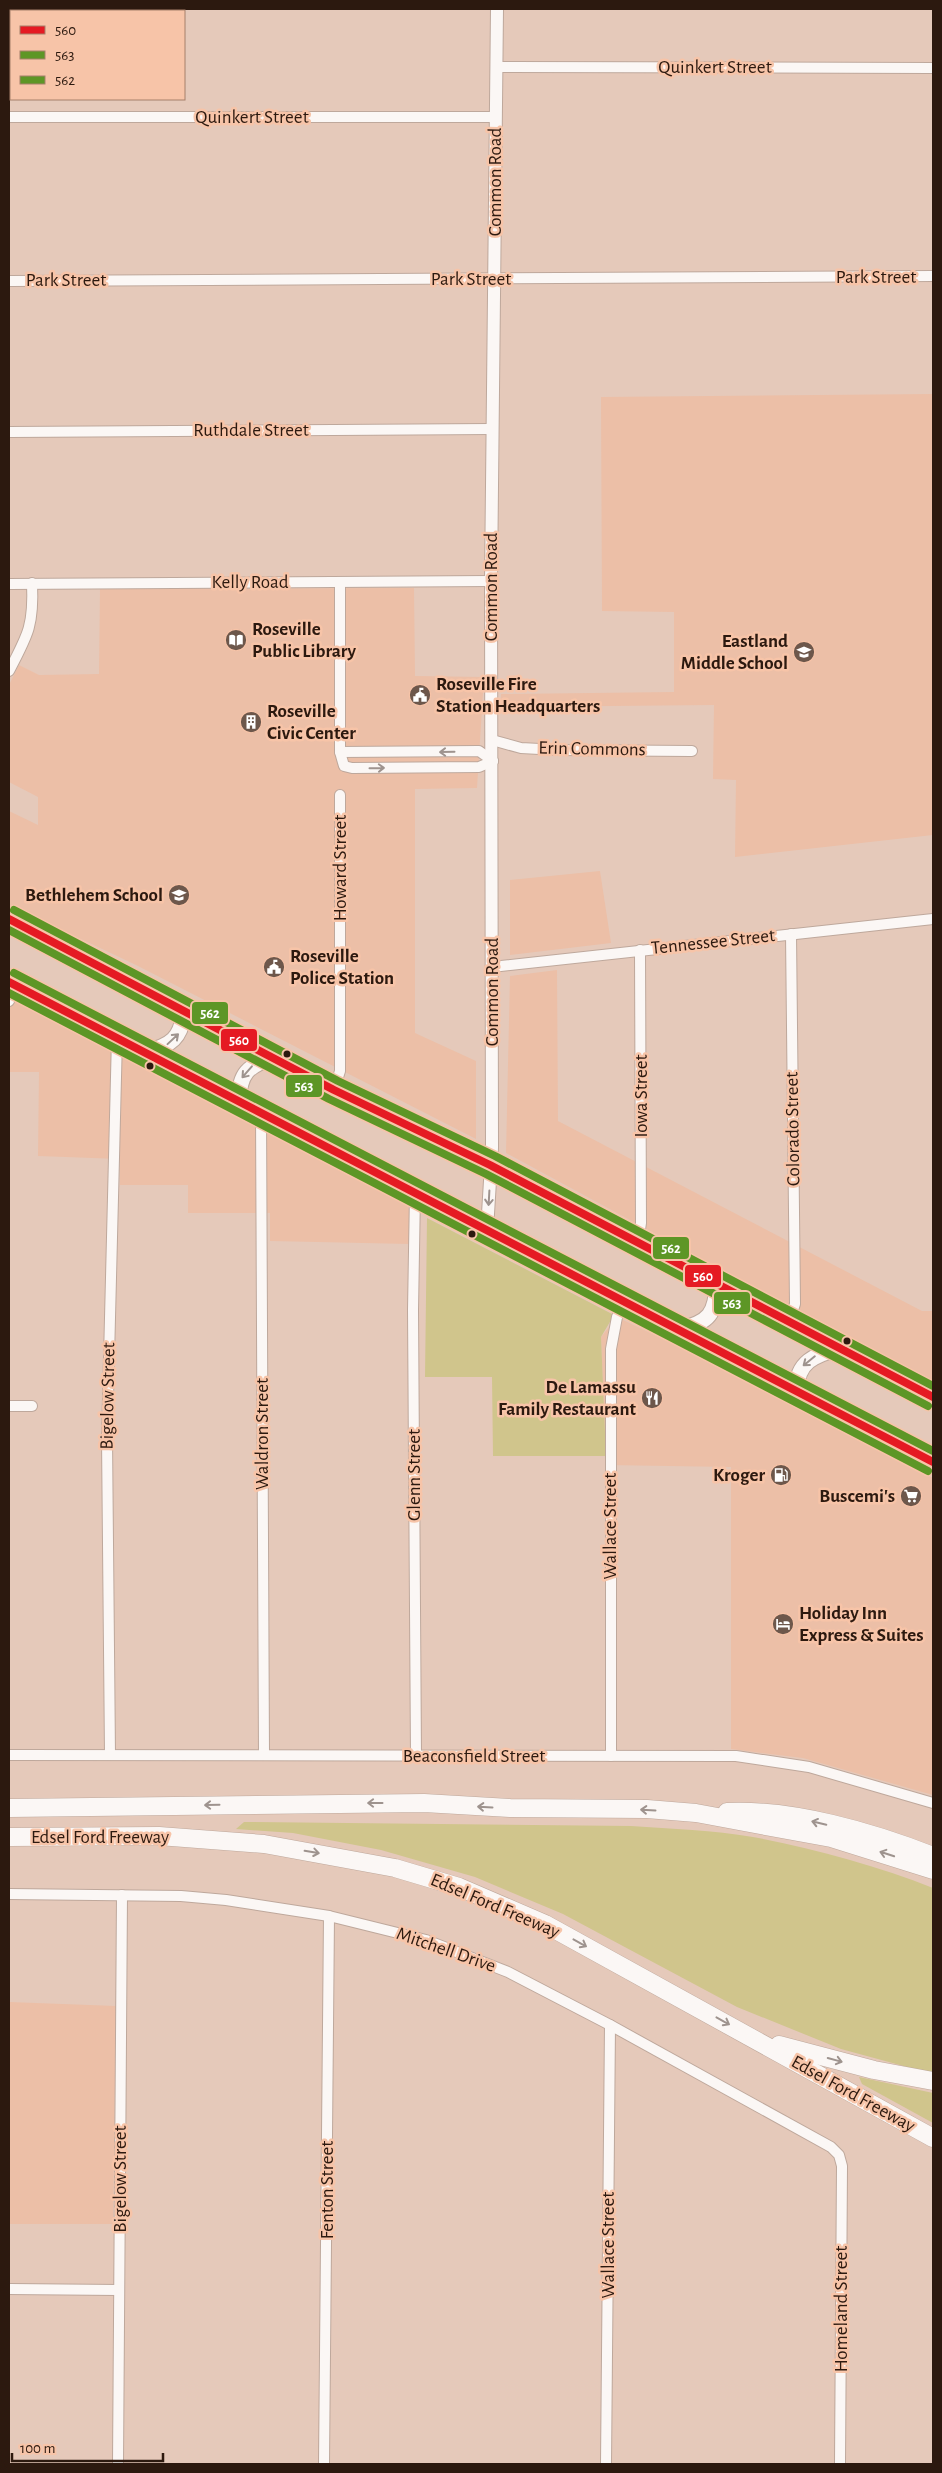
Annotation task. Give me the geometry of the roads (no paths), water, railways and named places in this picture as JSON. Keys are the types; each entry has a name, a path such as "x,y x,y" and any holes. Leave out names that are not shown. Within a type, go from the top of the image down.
{"highway":[{"path":"9,1801 78,1808"},
{"name":"Edsel Ford Freeway","path":"9,1808 424,1803 510,1808 592,1808 696,1813 831,1838 933,1870"},
{"path":"696,1813 754,1810 817,1822 873,1836 933,1856"},
{"name":"Edsel Ford Freeway","path":"9,1837 159,1836 264,1844 334,1856 428,1877 459,1887 545,1924 933,2138"},
{"path":"754,2039 874,2070 933,2081"}],"main road":[{"path":"9,919 334,1090 490,1165 933,1398"},
{"path":"12,984 627,1301 933,1462"},
{"path":"145,1052 159,1048 176,1037 181,1030 184,1010"},
{"path":"239,1101 241,1081 245,1073 260,1062 274,1057"},
{"path":"680,1329 693,1327 711,1315 716,1298 717,1284"},
{"path":"797,1390 798,1376 805,1363 821,1354 839,1348"}],"street":[{"name":"Common Road","path":"486,1230 490,1165 492,967 493,761 490,581 497,9"},
{"name":"Quinkert Street","path":"497,67 933,68"},
{"name":"Quinkert Street","path":"9,118 496,117"},
{"name":"Park Street","path":"9,280 494,280 933,276"},
{"name":"Ruthdale Street","path":"9,432 492,429"},
{"name":"Kelly Road","path":"9,584 490,581"},
{"path":"340,582 340,752 344,766 352,768 479,767 493,761"},
{"path":"9,671 30,627 33,608 32,584"},
{"name":"Erin Commons","path":"492,740 521,748 692,751"},
{"path":"340,752 479,751 493,761"},
{"name":"Howard Street","path":"334,1090 340,1071 340,795"},
{"name":"Tennessee Street","path":"492,967 933,919"},
{"name":"Colorado Street","path":"789,1322 795,1304 791,934"},
{"name":"Iowa Street","path":"638,1242 641,1223 640,950"},
{"path":"9,1000 12,984"},
{"name":"Bigelow Street","path":"110,1755 107,1438 117,1037"},
{"name":"Waldron Street","path":"260,1113 264,1755"},
{"name":"Glenn Street","path":"415,1193 413,1320 416,1757"},
{"name":"Wallace Street","path":"611,1756 611,1349 617,1317 627,1301"},
{"path":"9,1406 32,1406"},
{"name":"Beaconsfield Street","path":"9,1755 736,1756 789,1763 933,1803"},
{"name":"Mitchell Drive","path":"9,1894 122,1895 226,1900 329,1916 426,1940 508,1972 610,2025 831,2147 839,2155"},
{"name":"Bigelow Street","path":"118,2464 122,1895"},
{"name":"Fenton Street","path":"324,2464 329,1916"},
{"name":"Wallace Street","path":"606,2464 610,2025"},
{"name":"Homeland Street","path":"839,2155 842,2166 840,2464"},
{"path":"9,2288 119,2290"}],"place":[{"name":"Roseville Public Library","path":"236,640"},
{"name":"Eastland Middle School","path":"804,652"},
{"name":"Roseville Fire Station Headquarters","path":"420,695"},
{"name":"Roseville Civic Center","path":"251,722"},
{"name":"Bethlehem School","path":"179,895"},
{"name":"Roseville Police Station","path":"274,967"},
{"name":"De Lamassu Family Restaurant","path":"652,1398"},
{"name":"Kroger","path":"781,1475"},
{"name":"Buscemi's","path":"911,1496"},
{"name":"Holiday Inn Express & Suites","path":"783,1624"}]}
